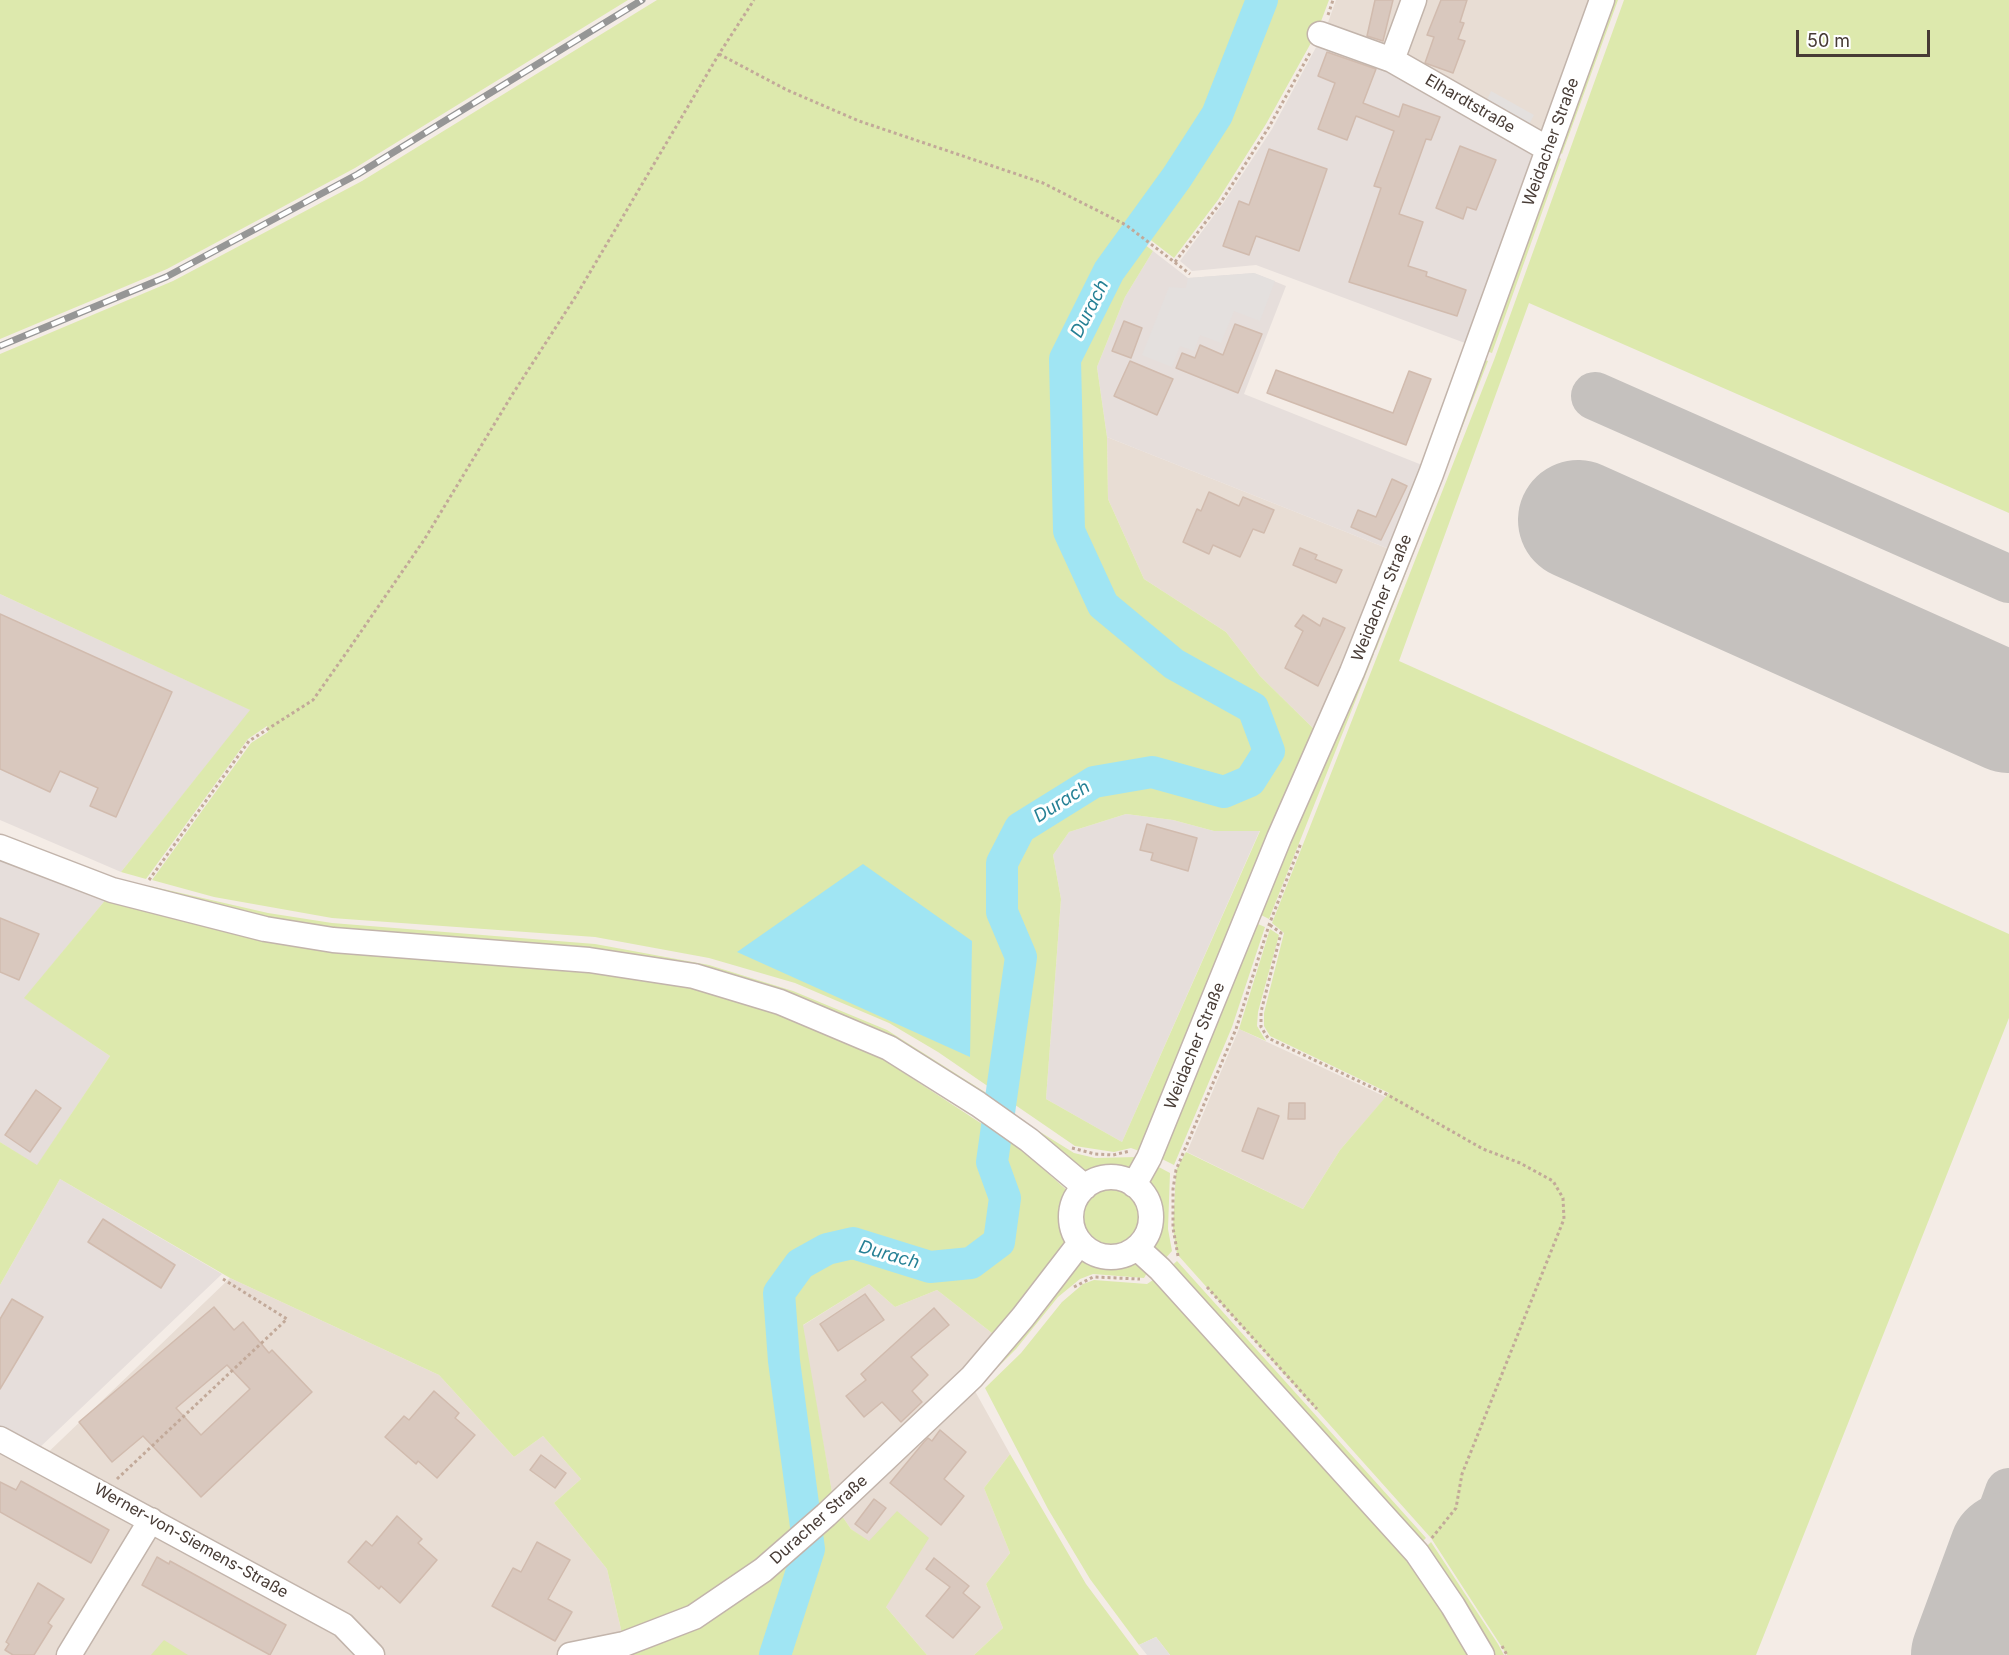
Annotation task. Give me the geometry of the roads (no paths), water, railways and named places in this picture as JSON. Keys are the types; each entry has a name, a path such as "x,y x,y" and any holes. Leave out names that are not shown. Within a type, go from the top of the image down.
{"street":[{"path":"1392,60 1414,0"},
{"name":"Weidacher Straße","path":"1134,1185 1149,1158 1279,838 1352,672 1431,474 1602,0"},
{"name":"Elhardtstraße","path":"1320,34 1392,60 1548,149"},
{"path":"0,848 112,890 265,929 333,940 589,960 694,976 780,1002 889,1048 978,1104 1029,1140 1085,1187"},
{"path":"1109,1177 1122,1179 1134,1185 1143,1193 1151,1215 1145,1239 1137,1248 1120,1256 1101,1256 1080,1243 1073,1232 1072,1208 1085,1187 1096,1180 1109,1177"},
{"name":"Duracher Straße","path":"570,1655 624,1644 694,1617 763,1570 826,1515 972,1377 1023,1317 1080,1243"},
{"path":"1137,1248 1160,1269 1417,1553 1453,1606 1482,1655"},
{"name":"Werner-von-Siemens-Straße","path":"0,1439 343,1624 372,1655"},
{"path":"69,1655 151,1520"}],"water":[{"path":"863,864 972,941 970,1057 737,952"}],"waterway":[{"name":"Durach","path":"775,1655 809,1549 784,1361 779,1293 800,1264 827,1249 853,1243 930,1267 971,1263 999,1242 1005,1198 992,1162 1021,957 1002,912 1002,863 1020,828 1094,782 1152,772 1224,792 1250,781 1269,751 1253,708 1174,664 1103,605 1069,531 1065,359 1109,271 1177,177 1217,115 1262,0"}],"railway":[{"path":"0,346 166,277 358,174 642,0"}]}
